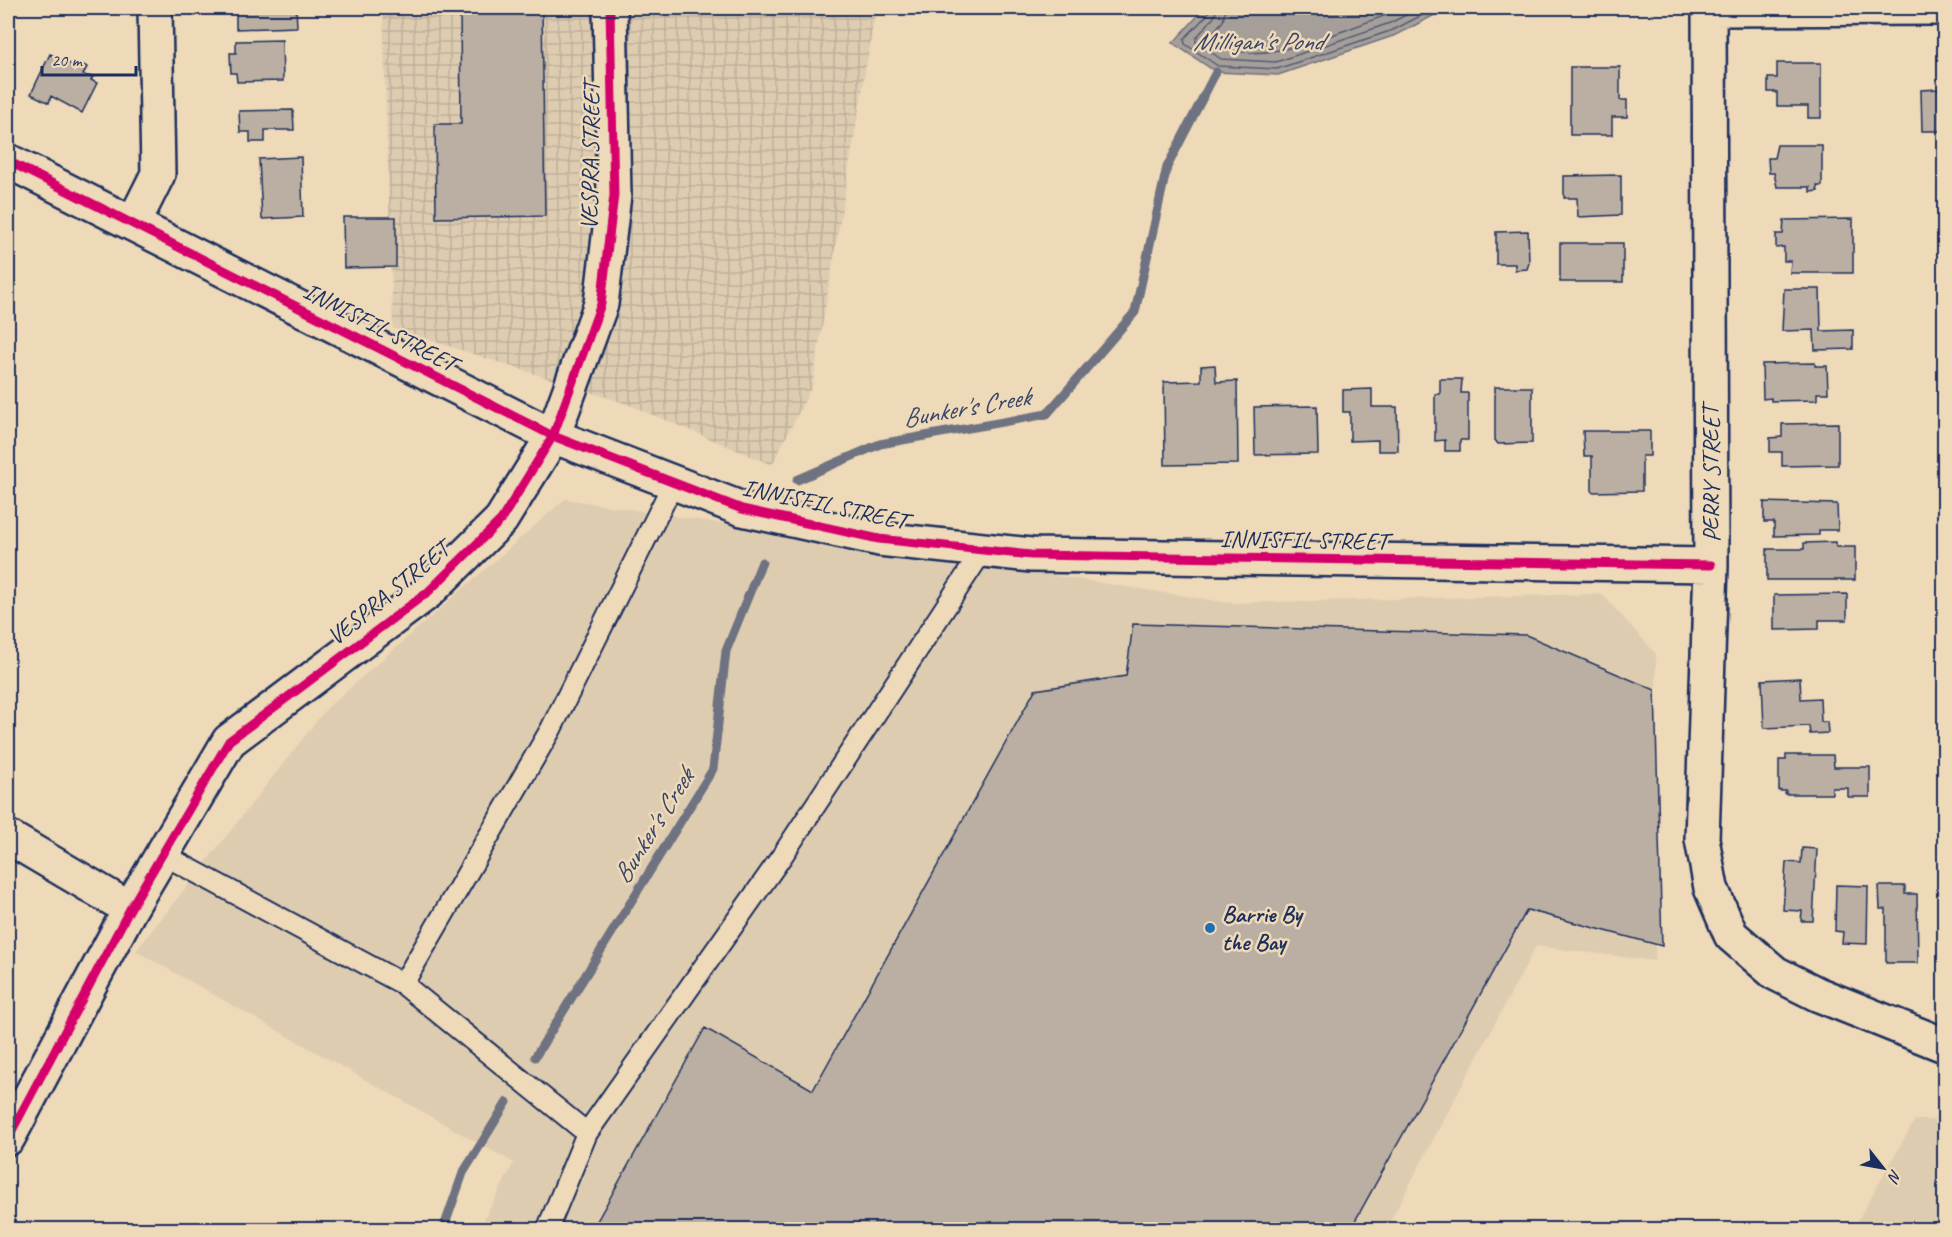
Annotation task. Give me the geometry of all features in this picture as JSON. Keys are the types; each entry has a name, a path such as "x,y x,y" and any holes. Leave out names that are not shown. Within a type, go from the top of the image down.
{"street":[{"path":"133,224 158,174 155,8"},
{"name":"VESPRA STREET","path":"8,1138 130,909 229,741 428,592 501,520 553,436 601,304 614,195 610,8"},
{"path":"1709,8 1944,8"},
{"name":"PERRY STREET","path":"1709,8 1711,565 1702,839 1711,888 1731,935 1775,973 1817,994 1944,1045"},
{"name":"INNISFIL STREET","path":"8,161 553,436 742,509 856,534 1043,555 1711,565"},
{"path":"8,837 130,909"}],"lane":[{"path":"403,984 551,729 674,482"},
{"path":"547,1230 587,1133 782,856 983,550"},
{"path":"162,854 403,984 587,1133"}],"shaded area":[{"path":"383,8 876,8 812,386 772,465 627,404 393,328"},
{"path":"565,499 1229,603 1602,594 1656,654 1655,961 1536,946 1386,1229 479,1229 514,1163 136,951 327,708"},
{"path":"1915,1120 1944,1120 1944,1229 1853,1229"}],"water":[{"name":"Milligan's Pond","path":"1205,8 1448,8 1396,35 1278,75 1216,72 1173,43"}],"building":[{"path":"229,8 296,8 297,27 236,29 236,10 229,10"},
{"path":"460,8 542,8 545,216 436,218 435,124 461,124"},
{"path":"282,40 283,81 237,82 236,73 231,73 230,53 236,53 236,41"},
{"path":"50,54 66,62 67,65 68,63 80,69 82,64 87,67 83,75 93,77 91,80 97,83 82,113 51,96 49,103 31,94"},
{"path":"1777,63 1821,63 1821,118 1808,118 1808,106 1777,106 1777,92 1768,92 1768,78 1777,78"},
{"path":"1570,67 1620,67 1620,100 1627,100 1627,117 1612,117 1612,135 1570,135"},
{"path":"1939,85 1944,85 1944,131 1922,131 1921,90 1939,89"},
{"path":"293,110 294,130 265,130 265,142 250,142 250,132 240,132 239,111"},
{"path":"1777,145 1822,145 1822,186 1817,186 1818,191 1810,192 1810,187 1777,187 1774,173 1769,173 1768,158 1774,158"},
{"path":"301,157 303,217 262,219 259,159"},
{"path":"1621,175 1621,215 1578,217 1577,198 1564,198 1564,176"},
{"path":"343,217 396,217 396,267 344,268"},
{"path":"1853,219 1853,273 1790,273 1791,261 1784,261 1784,247 1776,248 1776,234 1783,234 1784,220"},
{"path":"1528,231 1529,263 1527,269 1515,270 1515,264 1496,264 1496,232"},
{"path":"1560,243 1623,243 1623,282 1560,282"},
{"path":"1784,289 1820,289 1821,331 1853,330 1853,349 1815,350 1814,330 1782,331"},
{"path":"1815,363 1815,366 1827,366 1828,393 1817,393 1817,400 1771,401 1771,398 1763,399 1762,364"},
{"path":"1215,365 1216,382 1237,381 1238,464 1165,465 1164,382 1201,381 1201,366"},
{"path":"1440,379 1462,379 1461,393 1468,393 1468,440 1460,440 1460,451 1445,451 1445,440 1435,441 1435,394 1440,394"},
{"path":"1495,387 1532,387 1532,443 1498,444 1495,440"},
{"path":"1372,389 1372,407 1397,407 1398,451 1378,451 1378,440 1350,441 1350,412 1343,412 1343,390"},
{"path":"1317,406 1318,454 1255,455 1254,407"},
{"path":"1838,423 1838,465 1782,466 1782,452 1770,452 1770,438 1782,437 1782,424"},
{"path":"1583,431 1650,431 1650,456 1642,456 1642,491 1592,492 1592,456 1584,456"},
{"path":"1764,502 1837,504 1838,530 1819,530 1819,535 1774,536 1774,522 1764,522"},
{"path":"1836,542 1836,547 1855,547 1855,580 1767,580 1767,549 1804,549 1804,543"},
{"path":"1847,594 1847,620 1819,620 1819,629 1774,630 1774,595"},
{"name":"Barrie By the Bay","path":"1133,624 1526,635 1655,690 1662,946 1527,910 1350,1230 592,1230 705,1028 813,1090 1035,690 1126,676"},
{"path":"1800,678 1801,699 1820,698 1821,722 1827,722 1828,733 1810,734 1809,726 1764,728 1762,680"},
{"path":"1786,755 1833,755 1834,767 1870,767 1870,797 1848,797 1848,788 1832,788 1832,794 1785,794 1786,791 1779,791 1779,760 1786,760"},
{"path":"1802,848 1817,849 1813,921 1801,921 1802,911 1783,910 1786,862 1801,863"},
{"path":"1836,885 1868,886 1867,944 1842,943 1843,932 1835,931"},
{"path":"1879,886 1905,886 1905,894 1917,894 1918,963 1886,963 1886,909 1880,909"}],"waterway":[{"name":"Bunker's Creek","path":"797,480 880,444 1047,414 1135,312 1167,167 1216,72"},
{"name":"Bunker's Creek","path":"535,1057 713,769 726,651 762,562"},
{"name":"Bunker's Creek","path":"443,1230 463,1173 507,1102"}],"cycle path":[{"path":"8,1138 130,909 229,741 428,592 501,520 553,436 601,304 614,195 610,8"},
{"path":"8,161 553,436 742,509 879,539 1031,555 1711,565"}],"place":[{"name":"Barrie By the Bay","path":"1210,928"}]}
